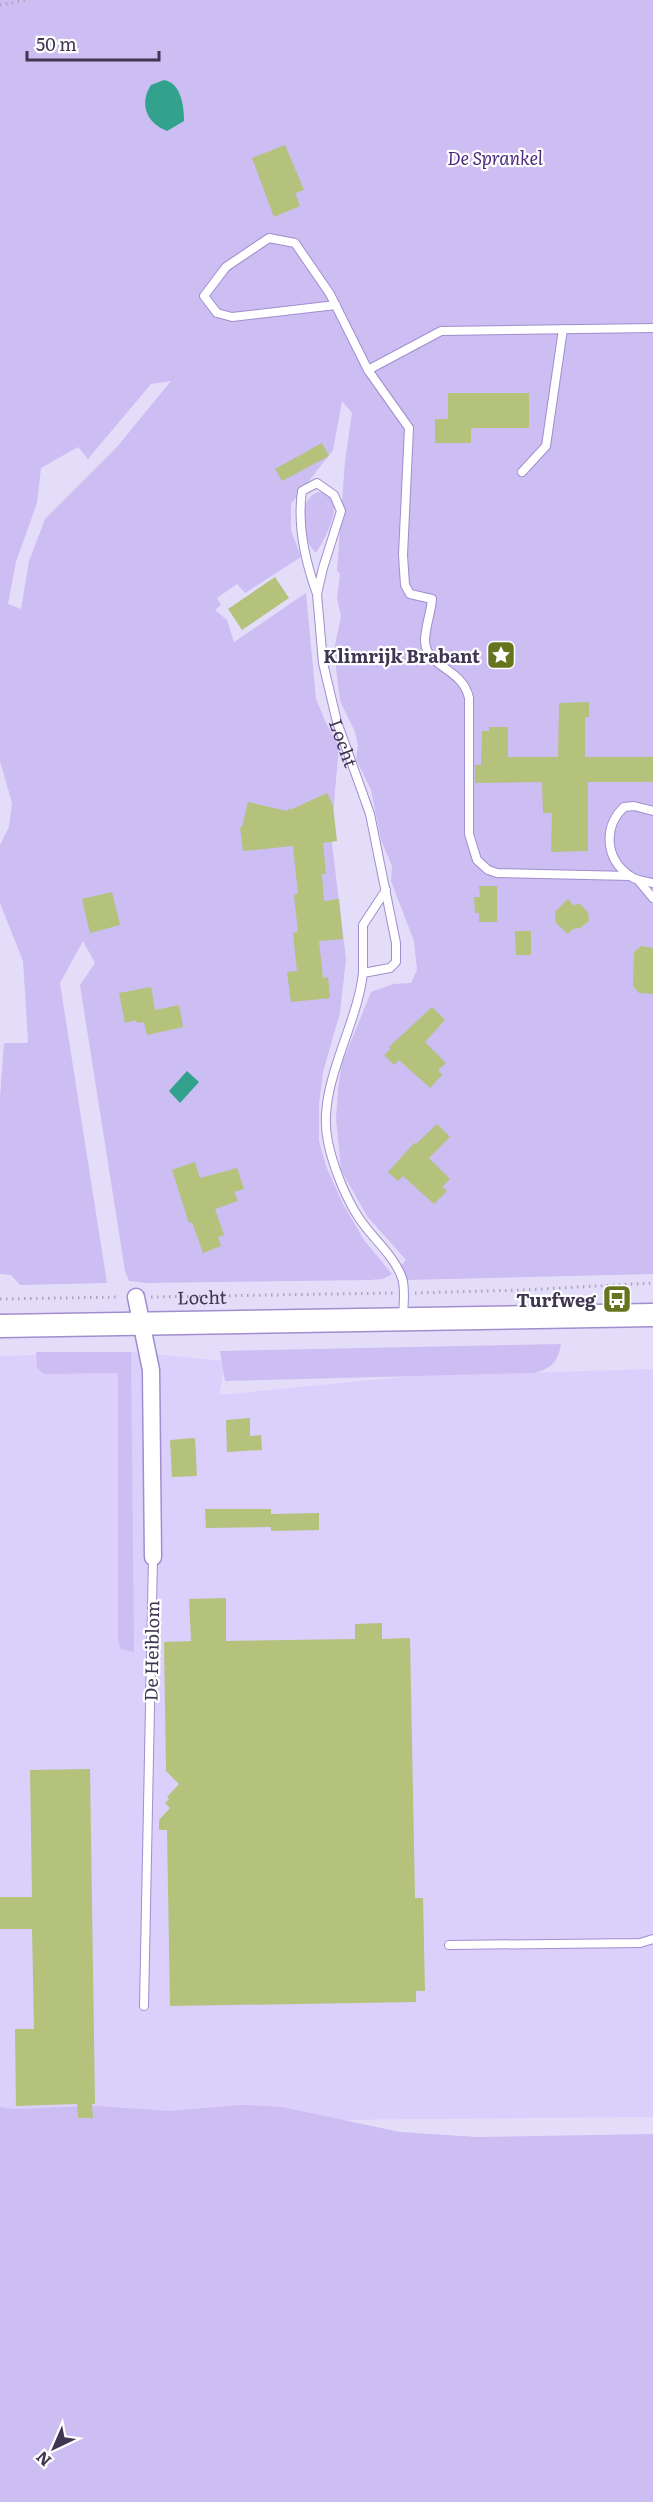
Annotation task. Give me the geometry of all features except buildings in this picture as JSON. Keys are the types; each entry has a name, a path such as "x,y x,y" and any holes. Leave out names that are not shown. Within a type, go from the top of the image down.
{"street":[{"name":"De Heiblom","path":"136,1297 151,1370 153,1557"},
{"name":"Locht","path":"0,1326 653,1315"}],"lane":[{"path":"336,305 232,317 217,313 204,296 226,267 268,238 295,243 336,305 368,370 409,428 403,555 405,585 411,594 432,599 425,639 426,649 439,665 458,677 466,688 469,698 467,794 469,834 473,852 483,866 497,873 634,878 653,883"},
{"path":"368,370 441,331 653,328"},
{"path":"522,472 546,446 563,329"},
{"name":"Locht","path":"317,594 341,511 334,495 317,483 302,491 300,509 306,562 317,594 322,663 337,722 370,814 396,943 396,962 390,968 363,973"},
{"path":"653,811 634,806 624,807 611,824 611,852 617,862 653,898"},
{"path":"386,889 363,925 361,996 327,1095 327,1140 342,1184 358,1218 381,1245 402,1278 403,1319"},
{"name":"De Heiblom","path":"144,2006 153,1557"},
{"path":"449,1945 640,1942 653,1939"}],"path":[{"path":"0,5 25,0"},
{"name":"Locht","path":"0,1299 403,1293 653,1283"}],"shaded area":[{"path":"164,80 170,82 178,90 184,115 184,121 167,131 154,123 145,105 147,92 151,85"},
{"path":"187,1071 199,1082 180,1103 169,1091"},
{"path":"131,1352 226,1361 219,1395 413,1376 653,1369 653,2117 0,2123 0,1356"}],"green space":[{"name":"De Sprankel","path":"0,0 653,0 653,1274 406,1280 398,1269 406,1260 367,1216 341,1170 336,1119 342,1063 371,992 393,984 411,983 417,970 414,941 391,881 392,866 381,840 371,790 356,759 358,745 355,732 340,701 334,650 341,616 337,598 340,574 337,571 345,461 352,413 342,401 333,450 291,504 291,530 301,557 245,593 237,584 217,598 221,605 215,610 227,620 234,642 306,593 316,699 339,746 331,836 346,959 340,1013 323,1072 319,1104 319,1141 326,1166 343,1204 364,1240 392,1274 383,1279 370,1280 147,1283 129,1281 125,1271 80,985 95,963 83,941 60,983 107,1283 20,1285 11,1275 0,1274 0,1097 4,1043 27,1043 28,1041 23,961 0,903 0,845 9,827 12,803 0,761","holes":["171,381 117,447 45,519 29,561 21,609 8,604 16,562 37,503 41,468 78,447 88,459 151,384"]},
{"path":"318,492 328,494 333,500 334,508 329,528 316,553 307,539 303,521 306,503"},
{"path":"561,1344 553,1364 533,1373 225,1381 220,1351"},
{"path":"36,1352 131,1352 134,1652 121,1649 118,1641 118,1373 44,1374 37,1368"},
{"path":"243,2105 282,2107 400,2132 477,2137 653,2134 653,2502 0,2502 0,2107 13,2109 95,2106 170,2111"}],"place":[{"name":"Klimrijk Brabant","path":"501,655"},
{"name":"Turfweg","path":"617,1299"}]}
